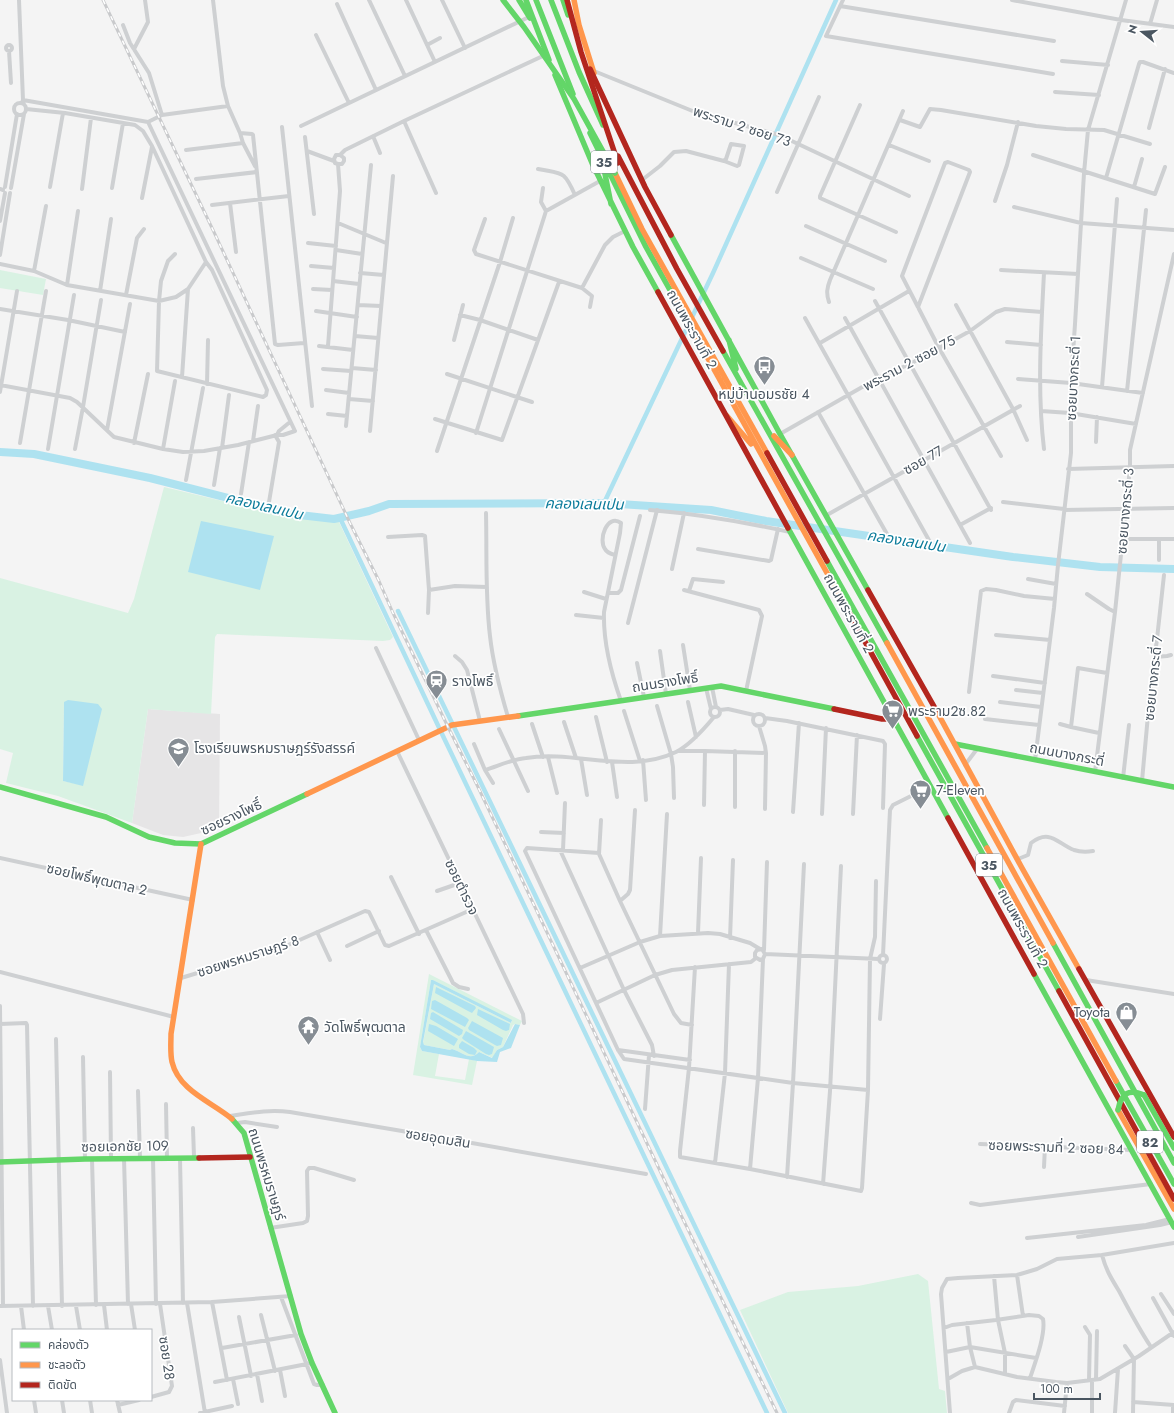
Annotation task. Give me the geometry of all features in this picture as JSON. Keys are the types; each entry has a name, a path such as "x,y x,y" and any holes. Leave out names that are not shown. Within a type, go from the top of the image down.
{"main road":[{"name":"82","path":"503,0 524,27 581,111 662,264 1174,1184"},
{"path":"519,0 543,43"},
{"name":"ถนนพระรามที่ 2","path":"526,0 576,126 600,181 625,231 1172,1223"},
{"name":"ถนนพระรามที่ 2","path":"536,0 573,95 646,247 1174,1199"},
{"name":"ถนนพระรามที่ 2","path":"551,0 576,66 642,204 821,524 1174,1164"},
{"name":"ถนนพระรามที่ 2","path":"563,0 578,42 599,90 642,180 780,434 841,540 955,744 965,765 1174,1137"},
{"name":"82","path":"567,0 581,52 618,163 639,206 672,268 1174,1164"},
{"path":"574,0 579,24 599,90"},
{"path":"602,158 612,204"},
{"path":"729,340 738,378"},
{"path":"727,416 749,440 786,500"},
{"path":"767,429 792,454"},
{"name":"ถนนรางโพธิ์","path":"440,730 455,725 480,721 540,714 721,686 882,719 894,719"},
{"name":"ซอยรางโพธิ์","path":"0,787 106,817 149,837 175,843 201,844 440,730"},
{"name":"ถนนบางกระดี่","path":"955,744 1174,787"},
{"name":"ถนนพรหมราษฎร์","path":"201,844 174,1017 171,1045 172,1064 180,1078 196,1094 230,1116 237,1123 244,1134 301,1334 312,1364 335,1413"},
{"path":"1174,1148 1144,1095 1134,1091 1123,1096 1119,1102 1118,1110 1174,1209"},
{"name":"ซอยเอกชัย 109","path":"1,1162 111,1158 250,1157"}],"street":[{"path":"0,255 10,191 26,109 23,102 19,0"},
{"path":"134,49 148,22 146,0"},
{"path":"213,0 223,86 228,106 243,143 257,171"},
{"path":"369,0 405,76"},
{"path":"406,0 435,62"},
{"path":"442,0 464,48"},
{"path":"843,0 826,36 930,52 1053,74"},
{"path":"1012,0 1121,20 1174,27"},
{"name":"ซอยบางกระดี่ 1","path":"1035,760 1071,453 1070,383 1088,130 1126,0"},
{"path":"1150,24 1157,0"},
{"path":"336,4 376,90"},
{"path":"840,6 1054,41"},
{"path":"301,126 529,17"},
{"path":"123,26 128,39 149,73 162,116"},
{"path":"316,35 349,103"},
{"path":"427,44 440,38"},
{"path":"11,83 7,49 22,47"},
{"path":"328,346 340,187 335,157 340,155 345,150 373,136 547,54"},
{"path":"1062,62 1108,65"},
{"path":"1106,178 1140,62 1174,73"},
{"path":"1150,128 1165,69"},
{"name":"พระราม 2 ซอย 73","path":"594,71 695,112 779,135 909,196"},
{"path":"1056,92 1099,95"},
{"path":"777,192 819,98"},
{"path":"0,221 3,190 17,114 14,109 19,103 23,102 148,122 162,116 228,106"},
{"path":"860,105 820,198 896,232"},
{"path":"26,109 123,123 140,128 144,131 206,262 212,270 267,390 264,397 157,371 161,281 168,261 175,254"},
{"path":"900,120 920,127 930,109 933,109 1066,129 1104,130 1150,144"},
{"path":"829,302 827,288 903,111"},
{"path":"17,114 24,114"},
{"path":"50,187 63,114"},
{"path":"82,189 91,118"},
{"path":"404,121 436,194"},
{"path":"1,386 70,398 83,407 114,437 163,449 191,452 221,448 276,435 283,435 295,431 148,122"},
{"path":"995,201 1018,122"},
{"path":"112,188 123,123"},
{"path":"282,127 304,343 312,406"},
{"path":"240,133 253,135 275,344 304,343"},
{"path":"373,136 380,153"},
{"path":"305,137 314,214"},
{"path":"186,150 243,143"},
{"path":"642,180 660,166 674,152 679,151 724,161 737,166 744,146 731,144 724,161"},
{"path":"889,145 929,161"},
{"path":"142,198 152,146"},
{"path":"307,151 342,164 344,158 340,155"},
{"path":"1033,155 1153,194 1156,193 1165,167"},
{"path":"1134,187 1142,159"},
{"path":"918,307 970,172 969,170 948,162 944,164 902,273 902,278 939,348 1000,456"},
{"path":"346,426 371,165"},
{"path":"538,169 562,174 567,178 575,195"},
{"path":"196,179 257,171"},
{"path":"370,431 393,176"},
{"path":"476,433 546,211 600,181"},
{"path":"3,190 9,187 10,191"},
{"path":"543,188 541,202 546,211"},
{"path":"3,190 8,194 10,191"},
{"path":"212,204 289,196"},
{"path":"1102,387 1117,200"},
{"path":"230,203 236,252"},
{"path":"34,271 46,206"},
{"path":"1014,207 1081,222 1174,230"},
{"path":"1127,391 1146,210"},
{"path":"67,285 78,212"},
{"path":"437,451 500,262 513,218"},
{"path":"100,291 111,219"},
{"path":"485,219 474,252 476,254 527,272 582,288 592,296 590,307"},
{"path":"338,223 386,243"},
{"path":"806,226 885,261"},
{"path":"126,295 137,238 144,228"},
{"path":"582,288 605,245 613,237 625,231"},
{"path":"308,243 362,254"},
{"name":"ซอยบางกระดี่ 3","path":"1095,772 1123,540 1130,468 1130,450 1174,254"},
{"path":"801,258 873,290"},
{"path":"0,264 34,271 67,285 159,301 176,297 188,289 206,262"},
{"path":"311,266 334,268"},
{"path":"1002,270 1078,274"},
{"path":"360,273 384,275"},
{"path":"1044,273 1040,380 1044,449"},
{"path":"333,281 360,284"},
{"path":"434,420 502,440 559,282"},
{"path":"182,377 188,289"},
{"path":"313,289 332,290"},
{"path":"0,392 17,291"},
{"path":"20,443 46,291"},
{"path":"820,344 910,291"},
{"path":"48,449 74,295"},
{"path":"75,449 101,300"},
{"path":"875,301 991,509 960,525"},
{"path":"107,430 130,304"},
{"path":"358,305 381,306"},
{"path":"454,340 463,305"},
{"path":"956,305 1013,409 1027,440"},
{"path":"0,309 69,320 125,332"},
{"name":"พระราม 2 ซอย 75","path":"780,434 878,378 910,364 970,331 996,312 1005,309 1042,312"},
{"path":"316,311 357,317"},
{"path":"460,315 480,320 538,340"},
{"path":"805,318 930,542"},
{"path":"845,318 970,543"},
{"path":"355,336 378,338"},
{"path":"207,384 208,340"},
{"path":"1007,342 1041,345"},
{"path":"319,346 353,350"},
{"path":"323,369 376,370"},
{"path":"134,443 148,374"},
{"path":"446,374 532,402"},
{"path":"1018,379 1070,383 1143,393"},
{"path":"163,449 175,381"},
{"path":"186,480 203,388"},
{"path":"326,390 349,393"},
{"path":"214,485 229,395"},
{"path":"349,400 373,401"},
{"path":"241,494 258,406"},
{"name":"ซอย 77","path":"826,515 1020,406"},
{"path":"1041,411 1070,413 1136,424"},
{"path":"818,412 887,534"},
{"path":"328,414 347,416"},
{"path":"1096,442 1097,417"},
{"path":"276,435 278,431 290,422"},
{"path":"269,502 279,442 276,435"},
{"path":"1068,469 1174,466"},
{"path":"1003,502 1064,509 1174,508"},
{"path":"650,510 740,521 790,531"},
{"path":"628,623 657,510"},
{"path":"486,513 487,586 490,636 494,665 508,717"},
{"path":"672,569 684,513"},
{"path":"608,593 618,593 621,590 640,516"},
{"path":"615,555 608,553 604,548 602,541 608,524 611,521 617,520 621,522 620,533 606,599 604,618 608,654 621,701"},
{"path":"698,549 769,561 771,560 778,529"},
{"path":"388,537 425,536 429,590 428,613"},
{"path":"1159,539 1159,560"},
{"path":"1123,540 1174,539"},
{"name":"ซอยบางกระดี่ 7","path":"1142,781 1150,693 1164,575"},
{"path":"689,591 693,579 724,582"},
{"path":"1028,579 1056,584"},
{"path":"429,590 455,586 487,586"},
{"path":"969,692 981,591 986,589 996,590 1024,596 1055,599"},
{"path":"684,590 759,610 761,612 762,616 746,691"},
{"path":"584,592 606,599"},
{"path":"1087,594 1115,612"},
{"path":"576,614 604,618"},
{"path":"996,635 1050,640"},
{"path":"683,645 690,690"},
{"path":"376,648 419,740"},
{"path":"660,651 666,694"},
{"path":"1155,657 1170,655"},
{"path":"455,656 462,662 467,670 480,721"},
{"path":"637,663 644,697"},
{"path":"1071,727 1078,666 1107,673"},
{"path":"993,676 1044,683"},
{"path":"485,770 525,758 578,758 612,762 642,761 671,754 678,751 696,737 714,717 718,716 720,713 716,709 709,687"},
{"path":"1016,690 1043,693"},
{"path":"688,702 696,737"},
{"path":"1000,702 1041,707"},
{"path":"657,706 671,754 674,798"},
{"path":"714,717 711,714 716,709 728,709 754,715 760,713 765,718 826,728 884,742 883,808"},
{"path":"624,711 642,761 646,800"},
{"path":"754,715 753,721 759,726 766,753 765,809"},
{"path":"596,718 607,762"},
{"path":"759,726 764,724 765,718"},
{"path":"985,719 1039,725"},
{"path":"564,722 578,758 587,795"},
{"path":"793,812 799,723"},
{"path":"532,724 546,757 557,793"},
{"path":"1060,724 1099,733"},
{"path":"1123,778 1129,725"},
{"path":"822,814 826,728"},
{"path":"499,729 528,791"},
{"path":"853,814 857,735"},
{"path":"474,744 485,770 493,783"},
{"path":"965,765 977,749"},
{"name":"ซอยตำรวจ","path":"397,751 524,1014 524,1023"},
{"path":"678,751 766,753"},
{"path":"704,805 705,751"},
{"path":"735,752 735,807"},
{"path":"612,762 617,797"},
{"path":"756,958 755,953 757,950 800,955 879,959 880,956 883,955 890,810 893,805 932,786"},
{"path":"565,803 562,850 624,990 654,1049 648,1063 645,1109"},
{"path":"620,901 628,894 630,890 635,810"},
{"path":"660,936 667,814"},
{"path":"601,820 599,853 620,901 676,1018 681,1023 692,1025"},
{"path":"541,832 564,833"},
{"path":"1018,860 1028,855 1031,843 1043,836 1051,836 1074,850 1087,852 1093,851"},
{"path":"599,853 527,848 525,851 618,1050 624,1059 793,1083 868,1090"},
{"name":"ซอยโพธิ์พุฒตาล 2","path":"0,858 193,900"},
{"path":"698,933 701,858"},
{"path":"730,938 733,860"},
{"path":"750,1169 758,1078 767,862"},
{"path":"787,1177 804,864"},
{"path":"823,1184 830,1086 841,866"},
{"path":"391,876 419,934"},
{"path":"695,967 690,1060 681,1157 861,1191 868,1090 870,959 875,937 876,880"},
{"path":"437,891 460,883"},
{"name":"ซอยพรหมราษฎร์ 8","path":"181,978 274,951 367,911 369,912 385,945 389,946 419,934 472,909"},
{"path":"426,930 453,983 459,987 468,989"},
{"path":"347,946 378,931"},
{"path":"317,932 330,960"},
{"path":"580,968 640,942 660,936 698,933 714,934 750,943 763,951"},
{"path":"880,1019 884,964 888,959 883,955"},
{"path":"596,1003 655,975 672,970 751,962 756,958"},
{"path":"756,958 760,960 763,959"},
{"path":"879,959 880,962 884,964"},
{"path":"715,1163 725,1073 729,964"},
{"path":"0,972 174,1017"},
{"path":"1086,980 1174,994"},
{"path":"0,1006 1,1306 158,1304 212,1302 291,1296"},
{"path":"0,1024 28,1025 33,1306"},
{"path":"56,1039 62,1306"},
{"path":"618,1050 690,1060"},
{"path":"83,1057 85,1159"},
{"path":"110,1072 111,1158"},
{"path":"138,1091 140,1158"},
{"path":"166,1104 167,1158"},
{"name":"ซอยอุดมสิน","path":"230,1116 259,1111 276,1110 646,1174"},
{"path":"237,1123 245,1122 277,1127"},
{"path":"193,1128 194,1158"},
{"name":"ซอยพระรามที่ 2 ซอย 84","path":"980,1144 1132,1150"},
{"path":"1044,1167 1045,1146"},
{"path":"124,1158 130,1304 135,1329"},
{"name":"ซอย 28","path":"152,1397 169,1392 172,1386 158,1304 153,1158"},
{"path":"180,1158 185,1303 205,1412"},
{"path":"92,1159 96,1305"},
{"path":"270,1228 303,1223 307,1221 306,1178 309,1168 314,1168 354,1180"},
{"path":"971,1204 980,1205 1151,1184"},
{"path":"1078,1237 1172,1223"},
{"path":"1027,1238 1172,1223"},
{"path":"950,1413 941,1294 942,1288 947,1279 1017,1275 1037,1269 1057,1259 1102,1255 1174,1243"},
{"path":"1102,1255 1105,1269 1151,1347"},
{"path":"1017,1275 1023,1316"},
{"path":"994,1276 998,1320 1005,1353 1005,1374"},
{"path":"1161,1294 1174,1314"},
{"path":"281,1297 314,1384 323,1385"},
{"path":"948,1379 962,1371 975,1367 1005,1374 1056,1382 1100,1379 1174,1333 1153,1298"},
{"path":"212,1302 227,1380"},
{"path":"104,1305 107,1329"},
{"path":"21,1306 24,1329"},
{"path":"48,1306 52,1329"},
{"path":"76,1306 80,1329"},
{"path":"261,1315 275,1371"},
{"path":"944,1328 952,1325 1030,1315 1039,1316 1043,1319 1044,1324 1030,1378"},
{"path":"239,1317 251,1376"},
{"path":"967,1323 970,1347 975,1367"},
{"path":"1085,1327 1090,1335 1092,1413"},
{"path":"1092,1380 1097,1331"},
{"path":"222,1348 301,1334"},
{"path":"1125,1346 1134,1359 1133,1413"},
{"path":"946,1352 970,1347 1036,1358"},
{"path":"0,1360 7,1413"},
{"path":"215,1382 312,1364"},
{"path":"1115,1413 1118,1369"},
{"path":"280,1370 285,1396"},
{"path":"257,1374 262,1401"},
{"path":"233,1379 238,1404"},
{"path":"1064,1413 1067,1382"},
{"path":"1009,1413 1013,1402 1016,1400 1065,1406"},
{"path":"34,1401 36,1413"},
{"path":"62,1401 64,1413"},
{"path":"90,1401 92,1413"},
{"path":"120,1413 118,1402 128,1401"},
{"path":"1133,1402 1174,1405 1173,1413"},
{"path":"200,1413 232,1406"}],"shaded area":[{"name":"โรงเรียนพรหมราษฎร์รังสรรค์","path":"148,709 220,714 219,829 183,837 163,835 132,823"}],"green space":[{"path":"0,270 46,279 43,295 0,288"},
{"path":"164,487 273,513 306,519 339,522 393,637 390,640 383,641 217,634 215,637 211,714 148,709 132,823 58,796 6,783 13,753 0,749 0,578 128,613 134,599","holes":["64,702 83,785 63,781"]},
{"path":"429,974 522,1021 520,1025 513,1025 503,1047 497,1050 493,1058 479,1052 476,1055 469,1056 452,1049 450,1050 424,1045 423,1043 434,984 511,1023 512,1021 431,980 420,1047 422,1051 439,1054 435,1076 465,1080 469,1059 477,1061 472,1085 413,1075"},
{"path":"918,1274 928,1281 939,1389 945,1391 947,1413 788,1413 740,1310 788,1292 858,1286"}],"water":[{"path":"201,521 274,536 260,590 188,572"},
{"path":"68,700 98,704 102,709 83,786 63,781 64,702"},
{"path":"431,980 512,1020 511,1023 434,984 423,1042 424,1045 450,1050 452,1049 469,1056 476,1055 479,1052 492,1058 497,1050 503,1047 515,1024 520,1025 511,1048 500,1052 497,1062 477,1061 422,1051 420,1047"},
{"path":"436,987 475,1006 476,1008 472,1013 468,1011 435,993"},
{"path":"435,1000 467,1018 469,1020 465,1027 431,1009 432,1001"},
{"path":"478,1009 510,1024 509,1030 503,1030 477,1015"},
{"path":"433,1012 463,1030 462,1034 459,1036 430,1019 431,1013"},
{"path":"472,1021 503,1038 501,1045 497,1046 469,1030 468,1028"},
{"path":"429,1024 436,1026 458,1039 454,1046 428,1031"},
{"path":"466,1031 494,1047 492,1054 486,1054 464,1040 462,1038"},
{"path":"462,1041 477,1051 475,1055 469,1054 459,1048"}],"waterway":[{"path":"604,503 713,273 836,0"},
{"name":"คลองเลนเปน","path":"0,452 34,454 150,478 291,514 334,519 369,511 389,504 604,503 711,510 766,521 1013,557 1100,567 1174,569"},
{"path":"340,518 767,1413"},
{"path":"398,611 785,1413"}],"railway":[{"path":"103,0 213,230 350,523 777,1413"}],"traffic: fast":[{"path":"503,0 524,27 574,99 615,173"},
{"path":"519,0 530,18"},
{"path":"526,0 549,60"},
{"path":"536,0 573,94"},
{"path":"551,0 579,72 603,125"},
{"path":"563,0 568,15"},
{"path":"555,75 592,163 633,247 658,292"},
{"path":"590,133 646,247 675,299"},
{"path":"604,169 611,204"},
{"path":"671,235 780,434 868,590"},
{"path":"729,340 736,369"},
{"path":"723,351 887,643"},
{"path":"788,528 948,818"},
{"path":"827,561 987,848"},
{"path":"518,716 721,686 834,709"},
{"path":"917,736 1059,991"},
{"path":"955,744 1174,787"},
{"path":"0,787 106,817 149,837 175,843 201,844 307,794"},
{"path":"1053,943 1174,1163"},
{"path":"1034,974 1174,1227"},
{"path":"1116,1081 1174,1184"},
{"path":"1118,1110 1119,1104 1123,1096 1126,1094 1134,1092 1144,1095"},
{"path":"1144,1095 1174,1148"},
{"path":"232,1119 244,1133 301,1334 312,1363 335,1413"},
{"path":"0,1162 85,1159 199,1158"}],"traffic: slow":[{"path":"574,0 579,25 594,73"},
{"path":"615,173 642,229 767,453"},
{"path":"675,299 842,600"},
{"path":"727,416 751,444"},
{"path":"774,436 792,455"},
{"path":"887,643 1053,943"},
{"path":"936,710 1079,969"},
{"path":"307,794 452,725 518,716"},
{"path":"201,844 171,1034 171,1059 176,1072 189,1088 232,1119"},
{"path":"987,848 1116,1081"},
{"path":"1118,1110 1174,1209"}],"traffic: jam":[{"path":"567,0 581,52 618,163"},
{"path":"590,69 645,187 671,235"},
{"path":"618,156 677,269 723,351"},
{"path":"658,292 788,528"},
{"path":"767,453 827,561"},
{"path":"868,590 936,710"},
{"path":"842,600 917,736"},
{"path":"834,709 882,719 894,719"},
{"path":"948,818 1034,974"},
{"path":"1079,969 1174,1137"},
{"path":"1059,991 1174,1199"},
{"path":"199,1158 250,1157"}],"place":[{"name":"หมู่บ้านอมรชัย 4","path":"764,386"},
{"name":"รางโพธิ์","path":"437,700"},
{"name":"พระราม2ซ.82","path":"892,730"},
{"name":"โรงเรียนพรหมราษฎร์รังสรรค์","path":"179,768"},
{"name":"7-Eleven","path":"921,810"},
{"name":"Toyota","path":"1126,1032"},
{"name":"วัดโพธิ์พุฒตาล","path":"308,1046"}]}
